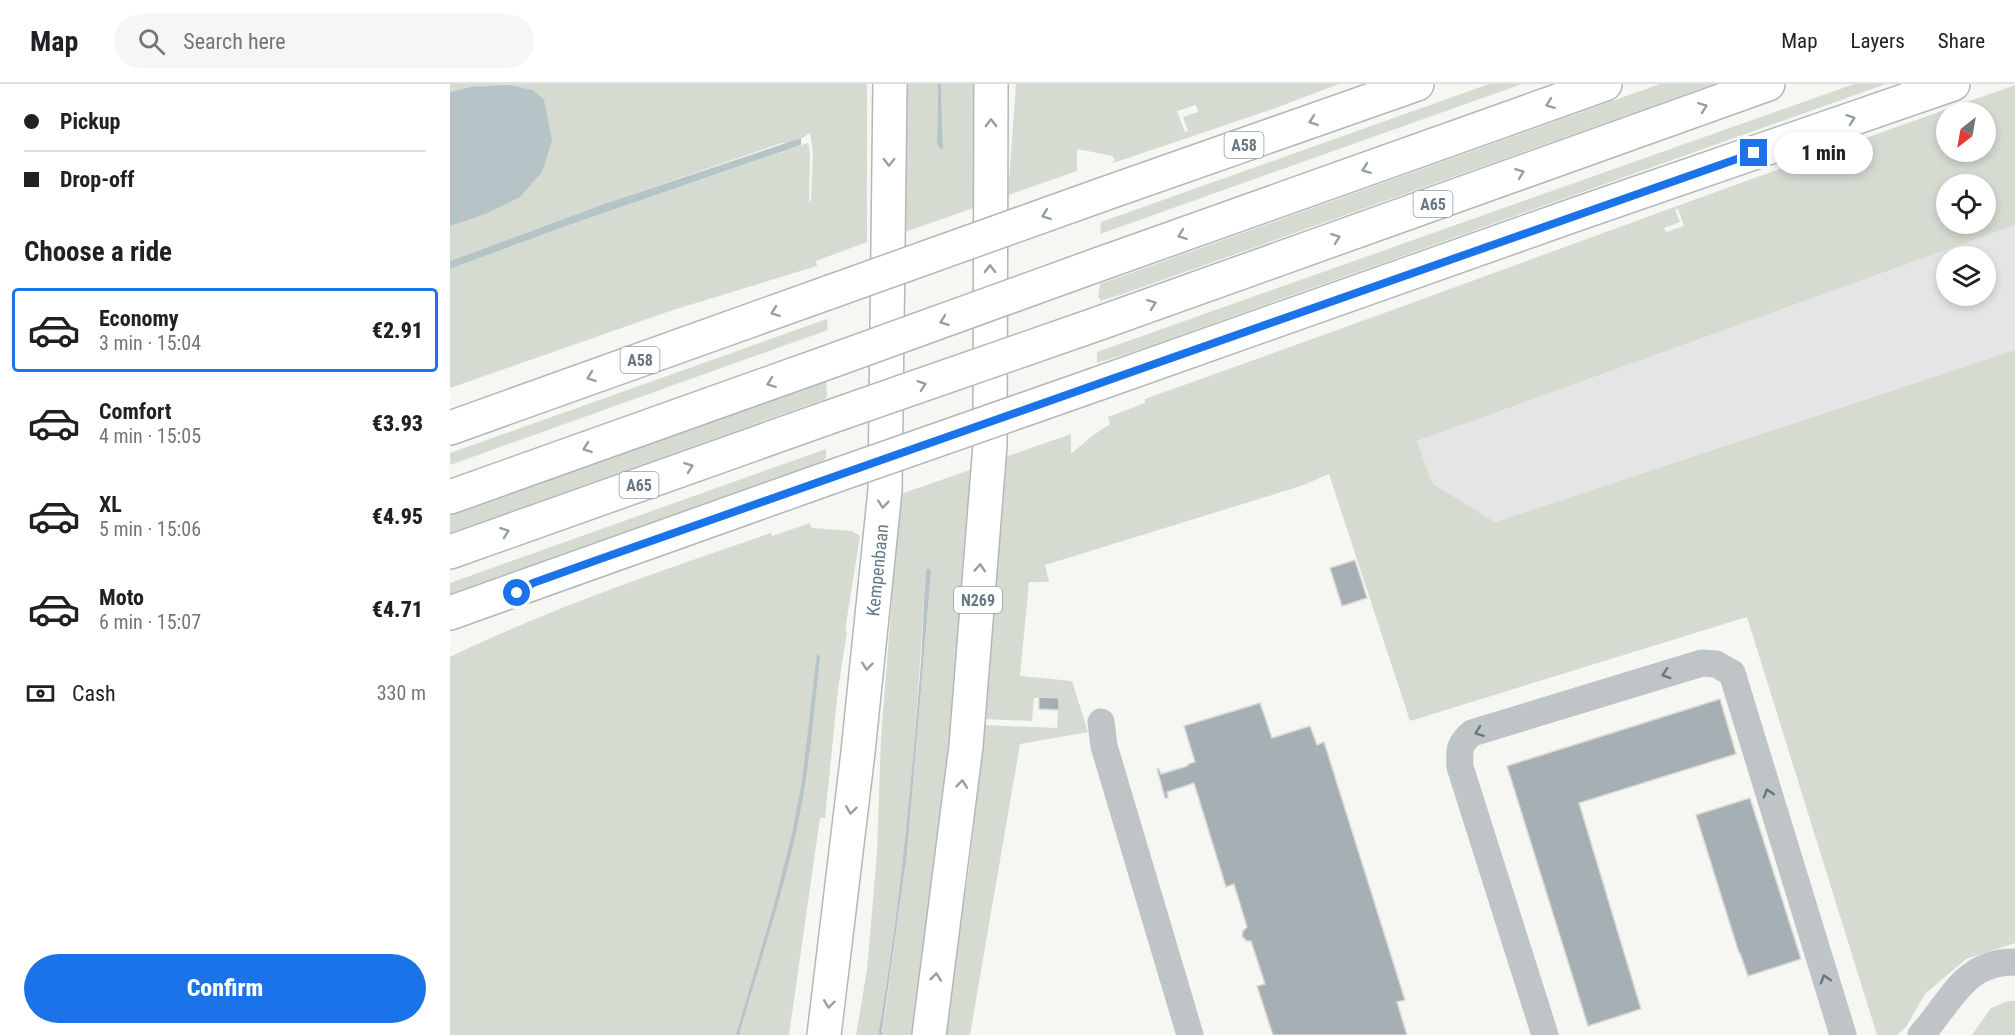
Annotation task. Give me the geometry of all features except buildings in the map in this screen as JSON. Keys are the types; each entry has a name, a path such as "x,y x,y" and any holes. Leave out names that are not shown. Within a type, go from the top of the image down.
{"highway":[{"name":"N269","path":"929,1035 966,746 990,445 991,84"},
{"path":"450,496 1605,84"},
{"name":"A65","path":"450,552 1768,84"},
{"path":"450,613 1566,218 1953,84"},
{"name":"A58","path":"450,428 1403,87"},
{"name":"Kempenbaan","path":"824,1035 858,752 885,490 890,94"},
{"path":"450,632 533,583"}],"street":[{"path":"1545,1035 1460,767 1459,752 1463,741 1472,734 1702,663 1716,664 1732,673 1843,1035"},
{"path":"1101,722 1104,746 1190,1035"},
{"path":"1921,1035 1957,989 1976,970 2000,962 2015,962"}],"shaded area":[{"path":"450,84 867,84 867,242 816,261 817,266 670,311 450,388 450,269 569,225 808,143 810,153 809,200 811,202 813,153 810,133 794,143 782,143 604,204 450,261 450,226 486,214 519,198 533,90 491,86 450,92"},
{"path":"906,84 938,84 937,143 943,147 941,84 976,84 976,207 905,232"},
{"path":"938,84 941,84 943,148 940,149 937,143"},
{"path":"1016,84 1339,84 1267,111 1112,163 1114,158 1108,160 1113,156 1077,149 1077,171 1008,195","holes":["1196,105 1198,112 1183,117 1188,131 1185,132 1177,111"]},
{"path":"1489,84 1522,84 1100,234 1101,222"},
{"path":"1660,84 1715,84 1123,294 1100,301 1098,298 1100,284"},
{"path":"1854,84 1886,84 1097,363 1097,352"},
{"path":"509,85 533,90 544,100 552,141 542,172 519,198 486,214 450,226 450,92 471,87"},
{"path":"2015,85 2015,225 1996,232 1996,174 1936,174 1936,234 1990,234 1957,246 1936,246 1936,254 1417,441 1432,483 1495,522 2015,350 2015,943 1966,959 1925,994 1906,1027 1897,1035 1877,1035 1747,617 1410,721 1329,474 1301,486 1045,565 1049,582 1029,582 1020,676 1072,681 1088,732 1020,744 970,1035 944,1035 969,869 985,725 1057,728 1059,710 1060,698 1034,698 1032,721 986,719 1002,458 1071,434 1071,454 1110,424 1108,417 1145,403 1145,399 1936,113 1936,162 1996,162 1996,102 1967,102","holes":["1678,209 1684,226 1666,232 1664,228 1680,222 1675,210"]},
{"path":"801,138 801,145 569,225 450,269 450,261 604,204"},
{"path":"2015,225 2015,350 1495,522 1432,483 1417,441 1936,254 1936,306 1996,306 1996,246 1957,246 1996,234 1996,232"},
{"path":"827,319 828,330 450,465 450,453"},
{"path":"826,381 827,396 825,399 450,533 450,514"},
{"path":"826,449 826,458 802,470 450,595 450,583"},
{"path":"970,470 949,753 933,894 912,1035 882,1035 907,854 931,572 925,579 908,808 895,922 878,1035 856,1035 867,970 877,852 881,738 898,495"},
{"path":"810,523 812,528 852,531 860,536 845,631 847,632 838,689 825,818 820,818 789,1035 450,1035 450,657 608,590 771,533 772,536"},
{"path":"928,568 931,572 907,854 882,1035 878,1035 903,856 920,675 926,570"},
{"path":"817,654 820,656 813,721 797,828 770,932 739,1035 736,1035 792,834 802,781"},
{"path":"2008,1001 2015,1001 2015,1035 1972,1035 1991,1008"}],"route":[{"path":"517,593 533,583 600,559 1555,221 1754,153"}]}
